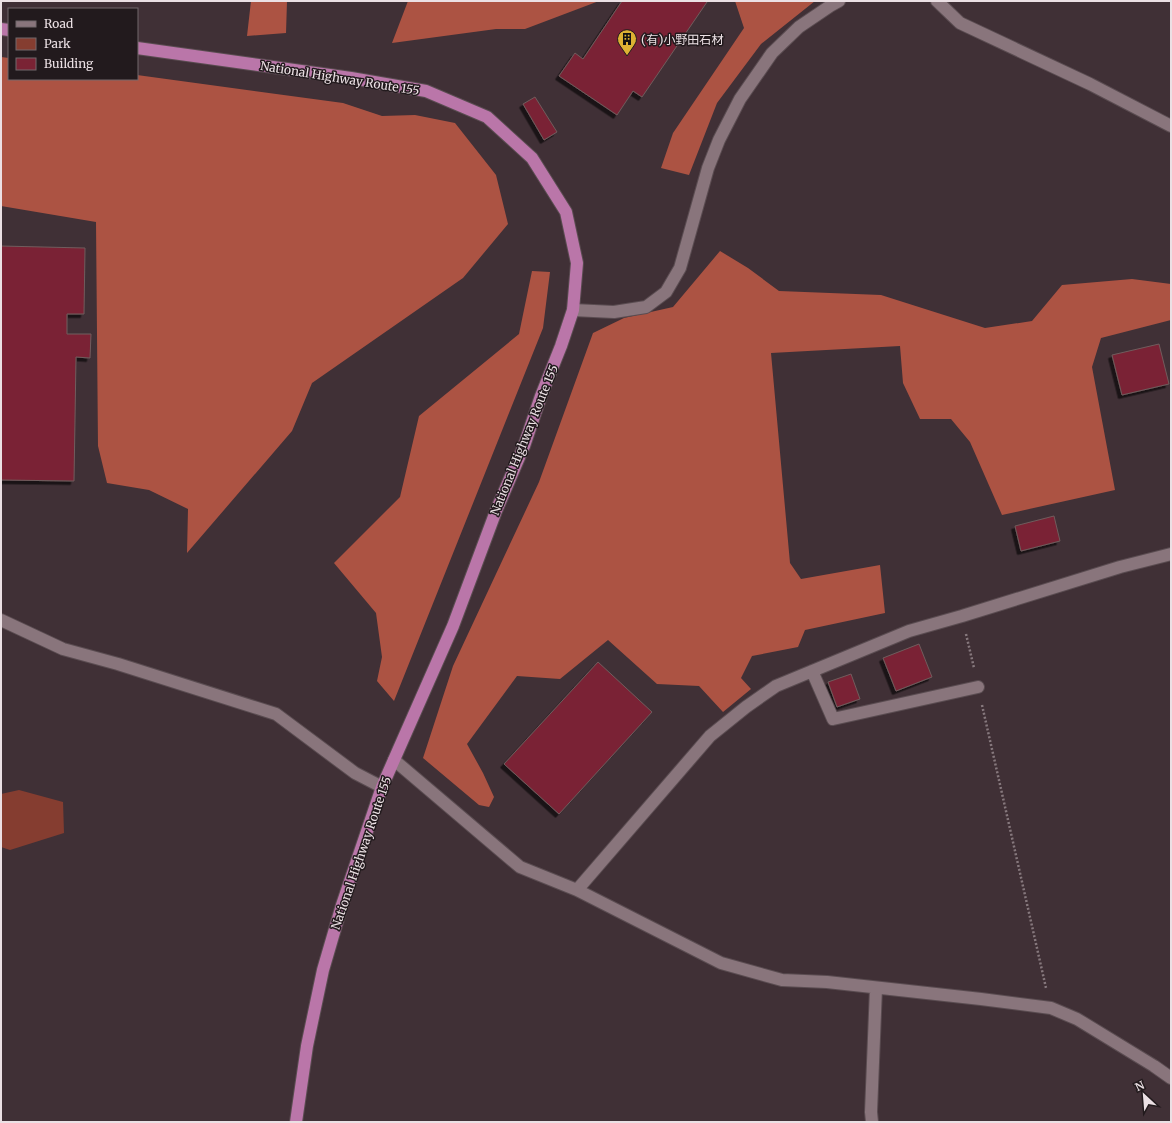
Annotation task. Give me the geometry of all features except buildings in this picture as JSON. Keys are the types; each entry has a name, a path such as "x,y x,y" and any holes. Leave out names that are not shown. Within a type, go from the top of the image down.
{"highway":[{"name":"National Highway Route 155","path":"138,48 351,78 426,91 487,117 532,158 566,212 577,263 573,310 524,446 496,510 453,626 382,787 342,904 324,970 307,1046 296,1122"}],"street":[{"path":"573,310 614,312 646,307 666,292 680,268 708,168 740,99 772,53 799,27 839,1"},
{"path":"937,1 960,23 1090,84 1171,126"},
{"path":"577,890 710,736 746,707 776,686 908,631 962,616 1120,567 1171,554"},
{"path":"1,620 63,649 118,664 276,714 355,773 382,787"},
{"path":"812,671 833,719 978,687"},
{"path":"394,760 520,867 577,890 721,963 782,980 827,982 1051,1008 1077,1019 1171,1078"},
{"path":"872,1122 871,1112 876,988"}],"path":[{"path":"962,616 1051,1008"}],"green space":[{"path":"19,790 63,802 64,833 10,850 1,847 1,794"}],"shaded area":[{"path":"251,1 287,1 286,33 247,36"},
{"path":"408,1 599,1 525,29 496,29 392,43"},
{"path":"735,1 815,1 761,44 717,103 689,175 661,168 673,133 744,28"},
{"path":"1,57 8,58 8,80 138,80 138,75 343,103 382,116 415,115 455,123 496,175 508,224 463,278 312,383 292,431 187,553 188,509 149,490 107,483 98,446 96,222 1,206"},
{"path":"720,251 748,268 779,291 881,295 985,328 1032,321 1062,285 1132,279 1171,284 1171,320 1101,338 1092,367 1115,490 1002,515 970,442 951,419 920,419 903,383 900,346 771,353 790,563 801,579 880,565 885,613 805,630 798,647 752,656 741,678 751,689 723,712 699,686 657,684 608,640 560,679 517,676 467,744 494,797 489,807 479,805 423,758 453,666 539,482 593,333 624,318 673,307"},
{"path":"532,271 550,272 543,328 394,701 377,681 382,657 376,613 334,563 400,497 419,416 519,334"}],"place":[{"name":"(有)小野田石材","path":"627,56"}]}
